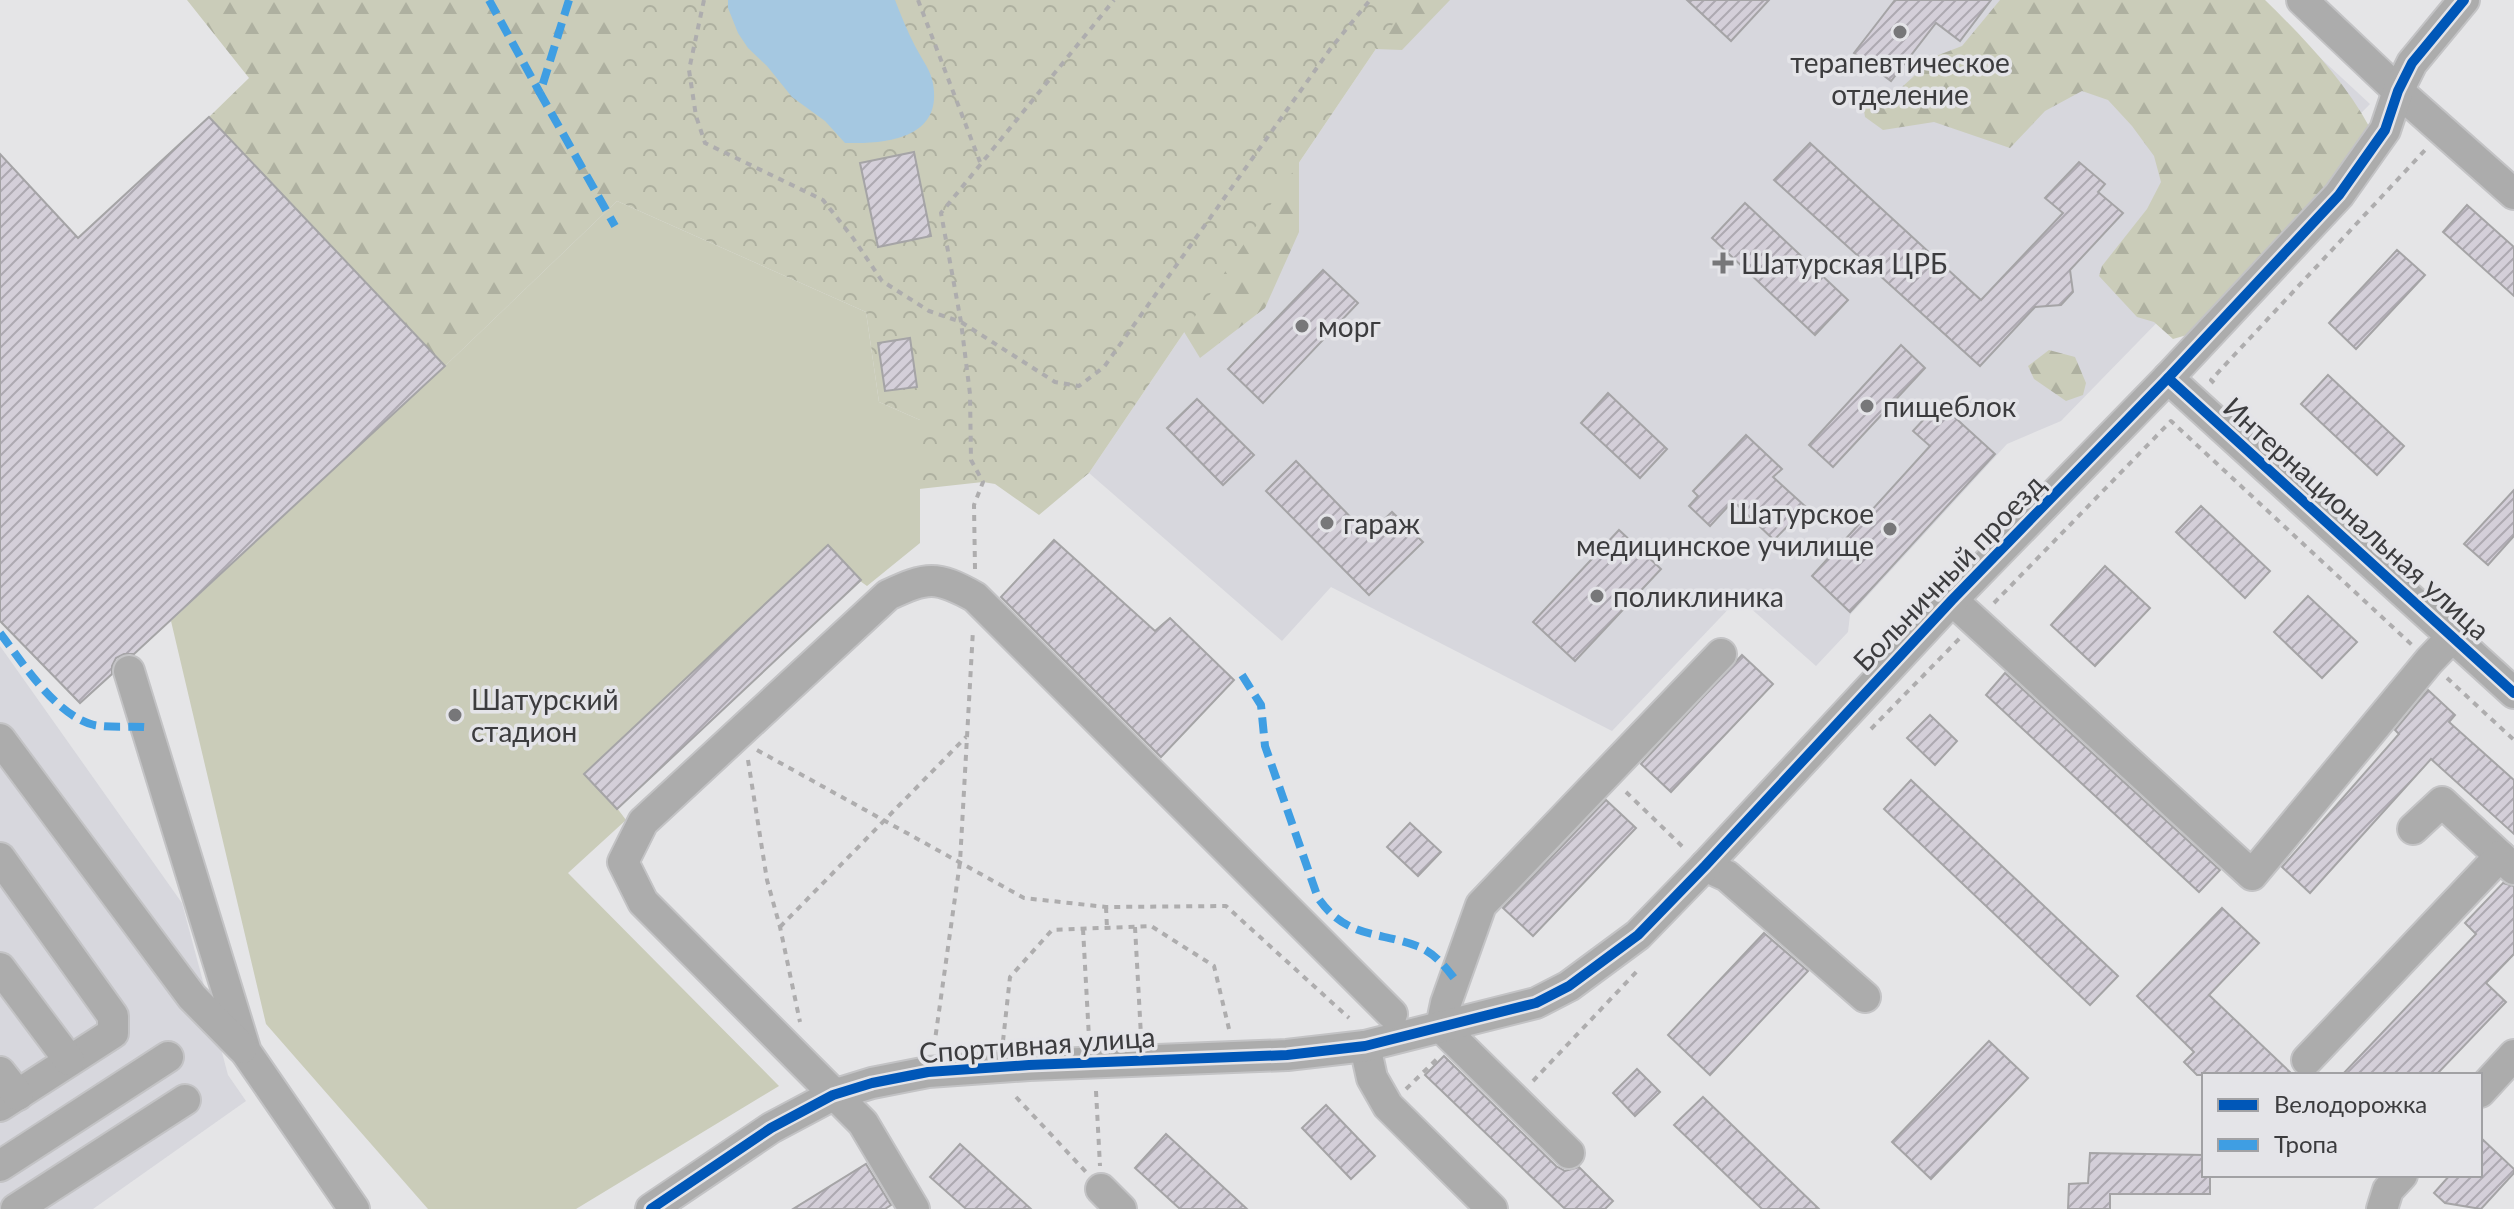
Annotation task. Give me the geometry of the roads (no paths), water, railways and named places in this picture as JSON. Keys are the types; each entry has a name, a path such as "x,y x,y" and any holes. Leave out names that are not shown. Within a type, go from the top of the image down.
{"street":[{"path":"2302,0 2514,194"},
{"name":"Больничный проезд","path":"1365,1046 1448,1034 1536,1003 1569,986 1638,935 1952,600 2168,378 2339,195 2385,130 2398,91 2412,63 2464,0"},
{"name":"Интернациональная улица","path":"2168,378 2514,693"},
{"path":"914,1209 863,1123 643,902 623,862 643,822 741,739 888,595 919,581 948,582 975,597 1392,1014"},
{"path":"1952,600 2252,875 2452,637"},
{"path":"1569,1153 1448,1034 1446,1003 1481,905 1721,654"},
{"path":"129,671 246,1052"},
{"path":"0,739 192,997 246,1052 354,1209"},
{"path":"2307,1060 2507,863 2442,802 2413,829"},
{"path":"0,858 113,1016 113,1033 69,1060 6,1091"},
{"path":"1705,866 1727,876 1865,997"},
{"path":"0,968 69,1060"},
{"path":"1365,1046 1372,1078 1388,1106 1492,1209"},
{"name":"Спортивная улица","path":"651,1209 771,1128 833,1095 872,1083 928,1072 1287,1055 1365,1046"},
{"path":"2482,1090 2514,1055"},
{"path":"0,1166 168,1057"},
{"path":"16,1209 185,1100"},
{"path":"2382,1209 2388,1190 2400,1177"}],"water":[{"path":"728,0 895,0 932,79 934,99 930,114 910,134 879,142 845,143 825,121 792,97 748,48 738,33"}],"place":[{"name":"терапевтическое отделение","path":"1900,32"},
{"name":"Шатурская ЦРБ","path":"1723,263"},
{"name":"морг","path":"1302,326"},
{"name":"пищеблок","path":"1867,406"},
{"name":"гараж","path":"1327,523"},
{"name":"Шатурское медицинское училище","path":"1890,529"},
{"name":"поликлиника","path":"1597,596"},
{"name":"Шатурский стадион","path":"455,715"}]}
